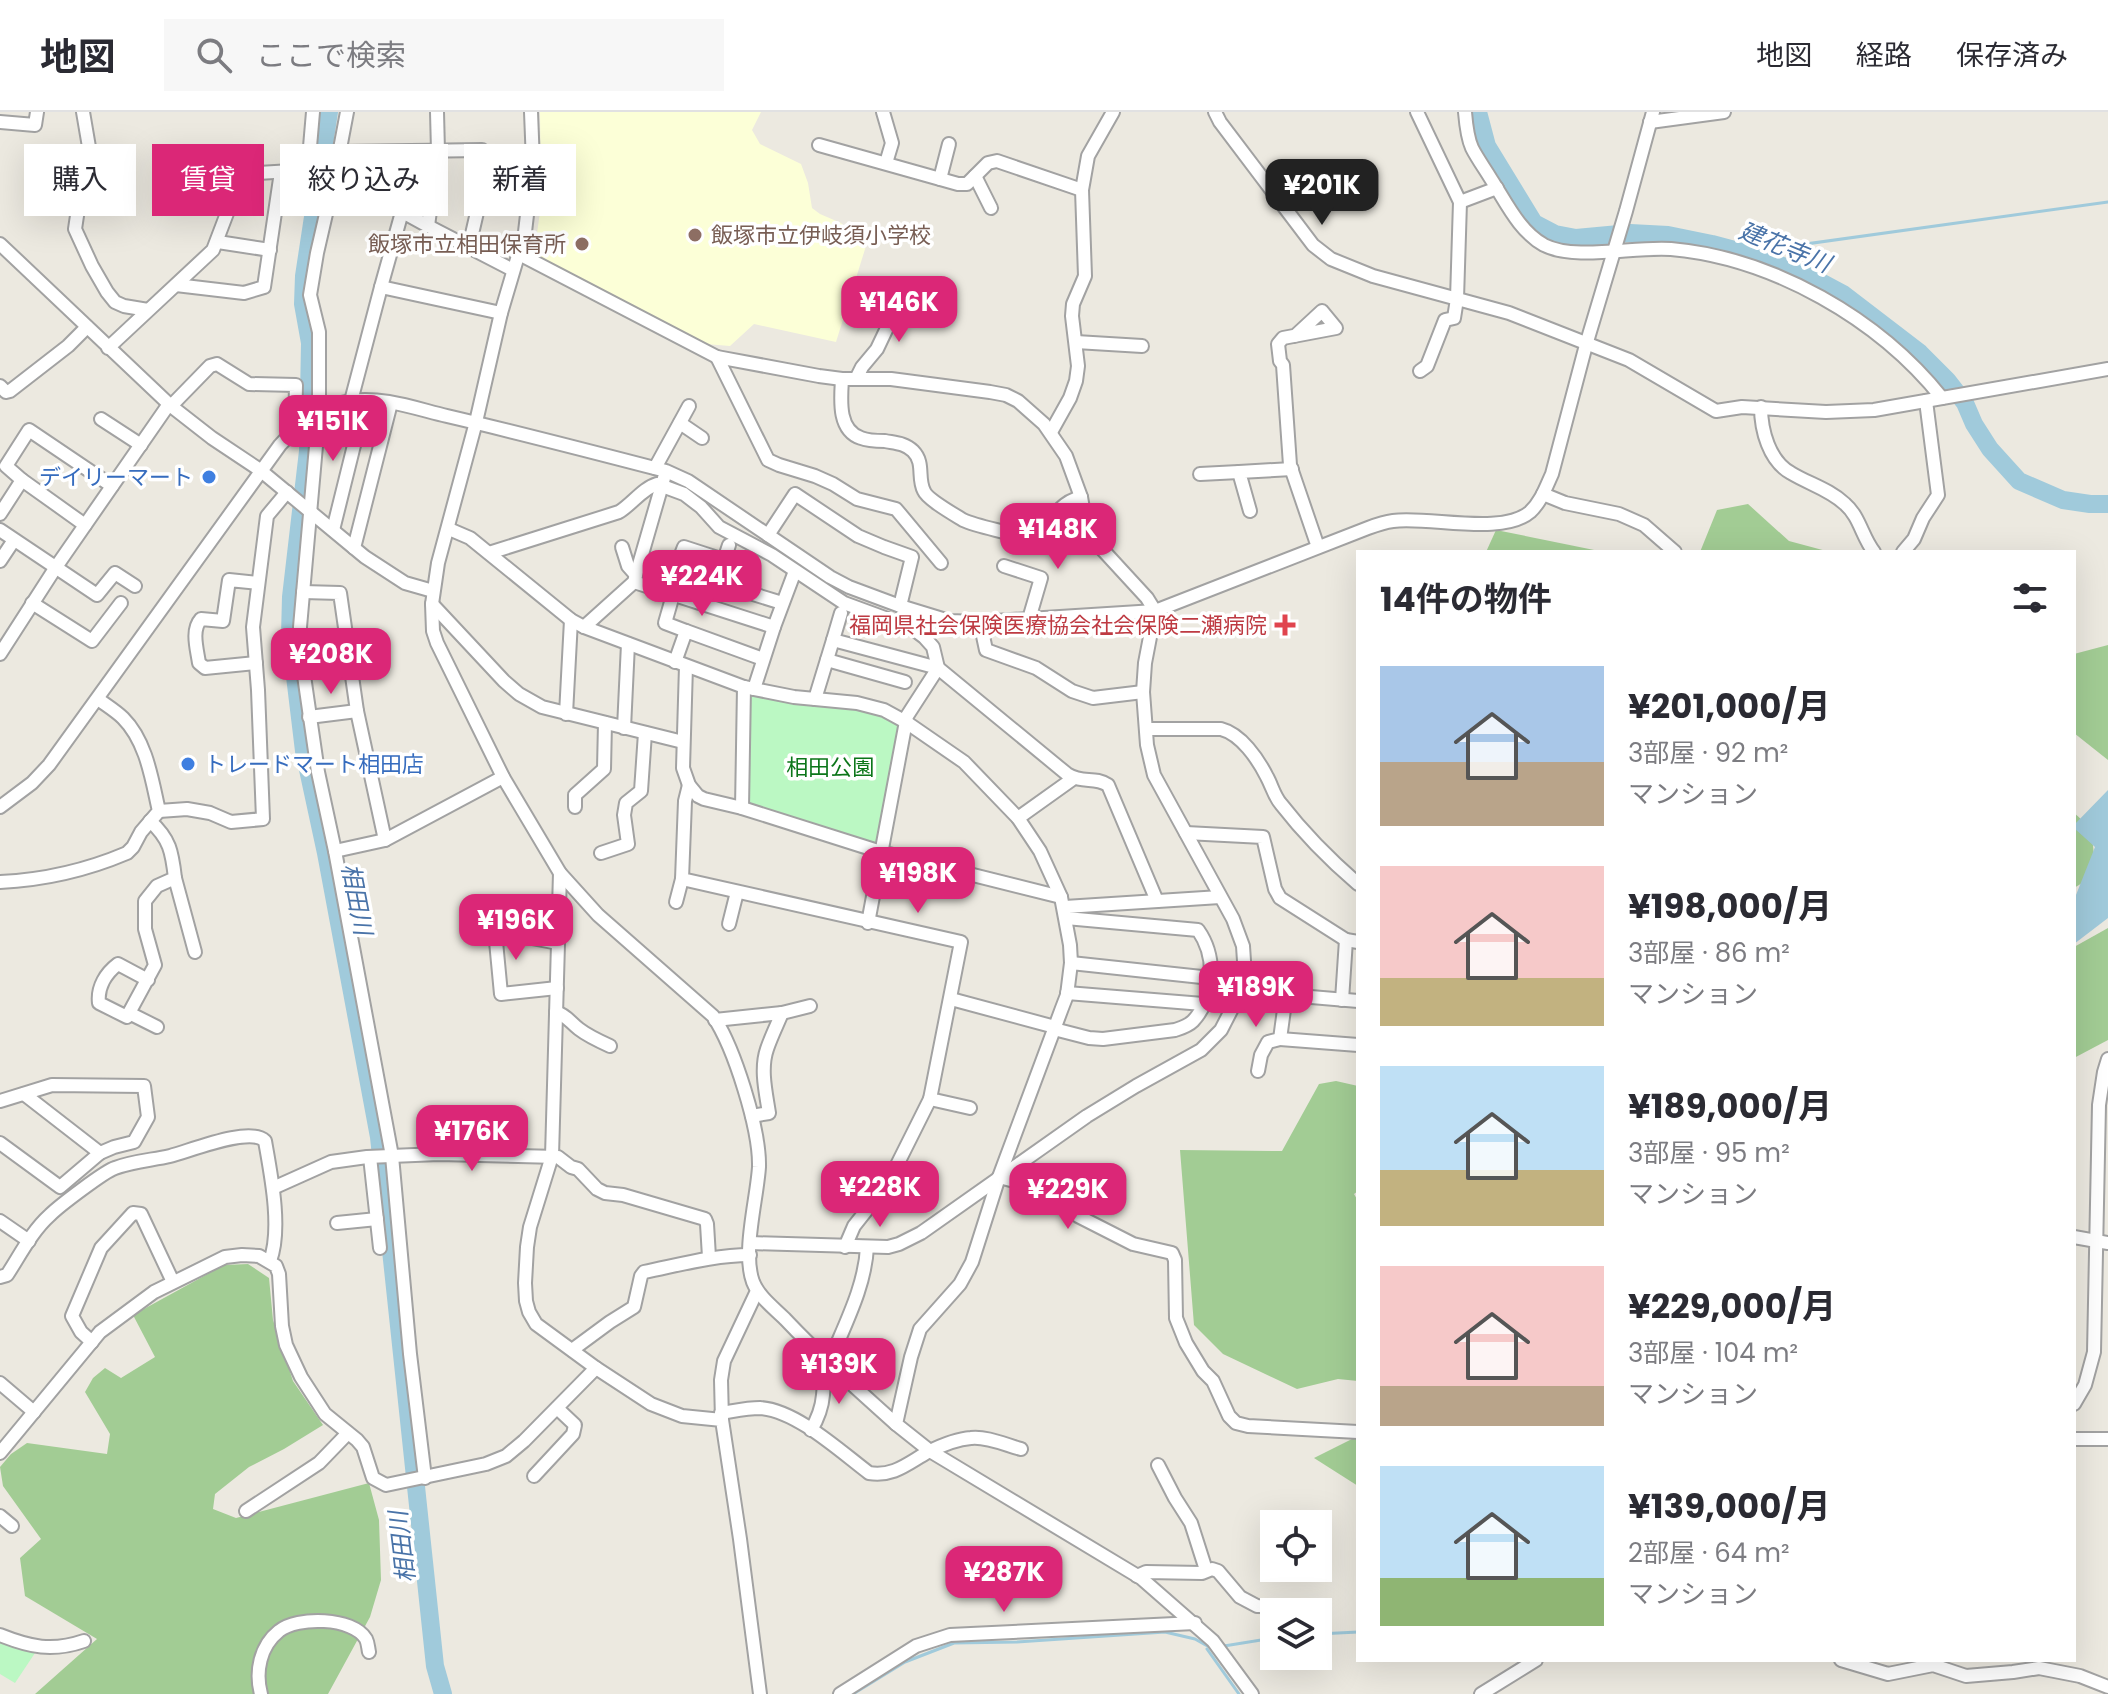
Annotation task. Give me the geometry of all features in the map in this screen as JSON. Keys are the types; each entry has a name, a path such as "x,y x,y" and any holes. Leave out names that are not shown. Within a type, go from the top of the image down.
{"street":[{"path":"0,122 35,125 37,112"},
{"path":"83,112 88,144"},
{"path":"310,144 313,112"},
{"path":"341,144 347,112"},
{"path":"437,112 438,144"},
{"path":"531,112 533,163 525,232 501,313 438,563 432,598 433,631 442,656 503,777 560,873 598,915 722,1029 752,1116 757,1141 759,1165 750,1249 750,1272 757,1291 829,1364 930,1451 1137,1576 1195,1623 1226,1657 1252,1694"},
{"path":"883,112 892,143 886,163"},
{"path":"1051,432 1076,381 1078,366 1072,316 1073,304 1085,276 1082,190 1088,156 1113,112"},
{"path":"1215,112 1313,245 1331,259 1373,276 1509,313 1629,360 1716,411 1742,407 1826,412 1874,410 2108,369"},
{"path":"1417,112 1460,202 1454,318 1445,320 1427,366 1420,371"},
{"path":"1465,112 1472,147 1520,224 1545,245 1563,251 1671,249 1755,268 1852,315 1889,342 1923,374 1942,398"},
{"path":"0,807 32,783 49,765 260,470 298,426 317,413 351,401 391,403 661,469 688,481 830,577 900,606 949,621 980,622 1155,611 1368,528 1394,521 1517,520 1530,512 1552,474 1651,117 1724,112"},
{"path":"940,179 949,144"},
{"path":"819,145 958,184 967,184 988,163 997,161 1082,190"},
{"path":"448,151 482,150 481,195 469,247"},
{"path":"108,348 213,250 242,174 280,172"},
{"path":"975,176 991,208"},
{"path":"176,285 244,293 264,287 280,179"},
{"path":"1460,202 1497,188"},
{"path":"77,216 75,229 107,292 115,302 124,306 148,310"},
{"path":"326,216 310,295 319,332 317,413 300,627 301,655 309,717 335,851 381,1156 410,1354 423,1478"},
{"path":"351,401 401,216"},
{"path":"409,216 513,270"},
{"path":"428,226 429,216"},
{"path":"218,242 270,250"},
{"path":"0,244 170,405 260,470 354,548 432,598 519,694 542,707 683,742"},
{"path":"519,254 717,357 798,373 849,379 891,379 1006,395 1033,412 1051,432 1066,456 1095,540 1155,611 1143,692 1147,745 1154,775 1233,919 1243,946 1241,991 1221,1030 1201,1050 1087,1116 921,1233 888,1247 750,1249 644,1272 634,1307 572,1350"},
{"path":"381,287 501,313"},
{"path":"905,290 877,349 849,379 840,405 850,430 857,438 908,447 921,462 922,485 928,497 964,520 1028,536 1041,531 1061,508 1081,497"},
{"path":"0,386 6,392 10,391 68,346 87,327"},
{"path":"1295,336 1283,338 1278,344 1283,365 1292,469 1318,547"},
{"path":"1076,342 1142,346"},
{"path":"717,357 768,460 815,476 857,499 896,509 941,563"},
{"path":"0,654 4,637 32,603 170,405 210,366 217,364 249,384 296,385 298,426"},
{"path":"333,530 365,401"},
{"path":"1905,550 1938,495 1926,401"},
{"path":"354,548 391,403"},
{"path":"584,627 635,579 663,485 661,469 689,406"},
{"path":"1761,407 1764,432 1777,461 1787,472 1827,490 1847,505 1872,550"},
{"path":"101,419 141,445"},
{"path":"680,423 702,438"},
{"path":"85,525 6,466 29,430 112,486"},
{"path":"1200,474 1292,469"},
{"path":"1239,472 1250,511"},
{"path":"0,514 22,480"},
{"path":"489,553 619,512 652,485 663,485 684,494 719,527 772,555 849,606 912,628 924,637 933,647 938,668 907,716 868,923"},
{"path":"768,535 795,494 858,536 912,557 900,606"},
{"path":"1543,494 1565,503 1619,514 1644,525 1673,550"},
{"path":"0,882 62,874 120,856 133,847 155,816 187,809 210,813 231,822 263,819 253,627 267,516 291,496"},
{"path":"449,529 470,538 571,620 584,627 749,688 794,697 857,703 884,710 964,762 1018,818 1040,851 1064,907 1071,963 1067,993 999,1177 972,1262 960,1284 920,1329 896,1424"},
{"path":"0,530 97,595 115,573 135,586"},
{"path":"0,561 14,540"},
{"path":"675,570 684,547 724,560 729,545"},
{"path":"622,547 635,579 673,595 774,627"},
{"path":"641,559 782,603"},
{"path":"1004,566 1041,578 1029,619"},
{"path":"742,808 749,688 763,659 795,571"},
{"path":"256,663 205,668 199,663 195,633 196,624 201,619 223,621 229,580 258,583"},
{"path":"303,592 340,593 357,711 385,840"},
{"path":"673,595 665,623 763,659"},
{"path":"32,603 92,641 121,603"},
{"path":"815,699 841,613"},
{"path":"566,714 571,620"},
{"path":"980,622 986,650 1036,668 1072,691 1093,698 1143,692"},
{"path":"686,631 681,664 683,768 689,785 698,796 1064,907 1198,930 1211,963 1211,978 1203,1004 1192,1023 1175,1030 1089,1038 951,999"},
{"path":"833,640 938,668 1074,778 1100,780 1108,785 1157,901"},
{"path":"624,728 628,644"},
{"path":"827,660 905,682"},
{"path":"98,699 124,719 145,755 155,816 171,848 175,878 195,952"},
{"path":"309,717 357,711"},
{"path":"575,807 575,795 604,769 605,723"},
{"path":"1146,729 1221,729 1232,732 1266,775 1278,801 1322,853 1356,882"},
{"path":"601,853 628,844 624,815 626,803 641,791 645,733"},
{"path":"335,851 385,840 503,777"},
{"path":"1018,818 1074,778"},
{"path":"676,902 682,879 685,801 689,785"},
{"path":"1186,833 1263,837 1275,889 1280,898 1352,941 1342,1000"},
{"path":"560,873 552,1156 530,1227 526,1263 526,1301 536,1324 651,1404 682,1416 721,1417 759,1408 773,1411 811,1430 869,1473 890,1473 930,1451 969,1438 1021,1449"},
{"path":"148,980 118,964 107,973 98,997 99,1003 127,1017 148,980 155,965 145,929 145,901 157,886 175,878"},
{"path":"682,879 961,942 930,1099 888,1183 854,1226 845,1247"},
{"path":"729,924 737,892"},
{"path":"1064,907 1220,897"},
{"path":"557,988 501,994 495,931 558,943"},
{"path":"1071,963 1211,978"},
{"path":"1241,991 1356,1001"},
{"path":"1067,993 1203,1004"},
{"path":"1280,1039 1286,995"},
{"path":"715,1020 782,1013 810,1006"},
{"path":"556,1012 565,1015 592,1038 610,1046"},
{"path":"129,1013 157,1027"},
{"path":"752,1116 769,1113 764,1062 782,1013"},
{"path":"1258,1071 1268,1042 1280,1039 1356,1045"},
{"path":"2076,1401 2085,1385 2094,1352 2102,1242 2099,1105 2108,1059"},
{"path":"0,1101 52,1085 144,1086 148,1117 134,1142 100,1153 60,1187 0,1143"},
{"path":"24,1094 100,1153"},
{"path":"930,1099 970,1108"},
{"path":"0,1277 7,1275 50,1215 113,1168 171,1156 214,1142 251,1136 261,1137 265,1141 273,1188 275,1237 270,1261"},
{"path":"380,1248 377,1219 381,1156"},
{"path":"273,1188 331,1162 381,1156 552,1156 578,1169 605,1193 623,1195 705,1219 709,1257"},
{"path":"999,1177 1058,1197 1078,1216 1133,1244 1172,1253 1175,1260 1176,1318 1186,1343 1213,1381 1229,1416 1236,1423 1356,1432"},
{"path":"92,1342 81,1332 72,1316 101,1248 133,1213 141,1214 173,1282"},
{"path":"337,1223 377,1219"},
{"path":"0,1221 29,1241"},
{"path":"2076,1237 2102,1242"},
{"path":"811,1430 823,1398 825,1374 860,1286 867,1247"},
{"path":"0,1453 92,1342 115,1320 154,1292 225,1257 259,1256 276,1266 286,1345 301,1377 325,1414 363,1447 373,1478 386,1485 486,1464 506,1456 596,1368"},
{"path":"757,1291 724,1361 721,1417 760,1694"},
{"path":"2,1387 34,1412"},
{"path":"534,1476 573,1434 575,1425 557,1408"},
{"path":"246,1511 319,1463 348,1433"},
{"path":"2076,1439 2108,1439"},
{"path":"1158,1465 1191,1523 1206,1570"},
{"path":"0,1516 12,1526"},
{"path":"1137,1576 1146,1572 1218,1571 1240,1597 1260,1606"},
{"path":"261,1694 259,1668 263,1653 269,1641 286,1626 322,1621 342,1623 357,1630 366,1640 369,1652"},
{"path":"840,1694 916,1646 950,1635 1195,1623"},
{"path":"0,1635 17,1642 49,1648 84,1641"},
{"path":"1481,1694 1533,1662"},
{"path":"1848,1662 1888,1674 1933,1665 1966,1676 2039,1668 2080,1676 2108,1687"}],"shaded area":[{"name":"飯塚市立伊岐須小学校","path":"540,112 761,112 752,130 760,144 801,164 812,208 841,223 866,246 836,342 754,324 730,346 706,344 534,254 539,216 576,216 576,144 540,144"}],"green space":[{"path":"1748,504 1789,541 1823,550 1701,550 1717,510"},
{"path":"1496,530 1594,550 1487,550"},
{"path":"2108,645 2108,760 2076,735 2076,653"},
{"name":"相田公園","path":"749,696 861,708 897,723 901,736 880,843 875,847 747,806"},
{"path":"2076,815 2090,834 2094,858 2092,877 2076,887"},
{"path":"2108,928 2108,1040 2076,1057 2076,946"},
{"path":"1336,1081 1356,1086 1356,1381 1338,1379 1297,1389 1223,1354 1194,1325 1180,1150 1282,1151 1319,1084"},
{"path":"248,1264 269,1278 273,1320 293,1381 323,1425 249,1467 215,1494 213,1509 236,1518 369,1483 379,1520 381,1580 370,1617 328,1694 35,1694 97,1639 25,1596 20,1558 41,1539 3,1486 0,1467 11,1454 27,1443 107,1454 110,1434 85,1392 93,1378 105,1368 121,1378 155,1357 133,1315 224,1265"},
{"path":"1356,1437 1356,1485 1314,1458"},
{"path":"0,1640 35,1653 15,1683 0,1674"}],"water":[{"path":"2108,790 2108,918 2076,942 2076,895 2095,847 2076,830 2076,823"}],"waterway":[{"name":"相田川","path":"329,112 304,276 303,304 310,343 308,451 291,597 290,635 304,751 379,1137 435,1666 443,1694"},
{"name":"建花寺川","path":"1478,112 1487,146 1534,223 1555,234 1576,238 1630,233 1668,235 1757,256 1813,278 1843,294 1920,353 1965,403 1990,449 2019,481 2063,500 2108,504"},
{"path":"1757,256 1777,248 2108,202"},
{"path":"853,1694 905,1662 954,1643 1165,1632 1195,1639 1211,1648"},
{"path":"1332,1633 1356,1632"},
{"path":"1224,1646 1260,1640"},
{"path":"1207,1649 1239,1694"}],"place":[{"name":"飯塚市立伊岐須小学校","path":"695,235"},
{"name":"飯塚市立相田保育所","path":"582,244"},
{"name":"デイリーマート","path":"209,477"},
{"name":"福岡県社会保険医療協会社会保険二瀬病院","path":"1285,625"},
{"name":"トレードマート相田店","path":"188,764"}]}
